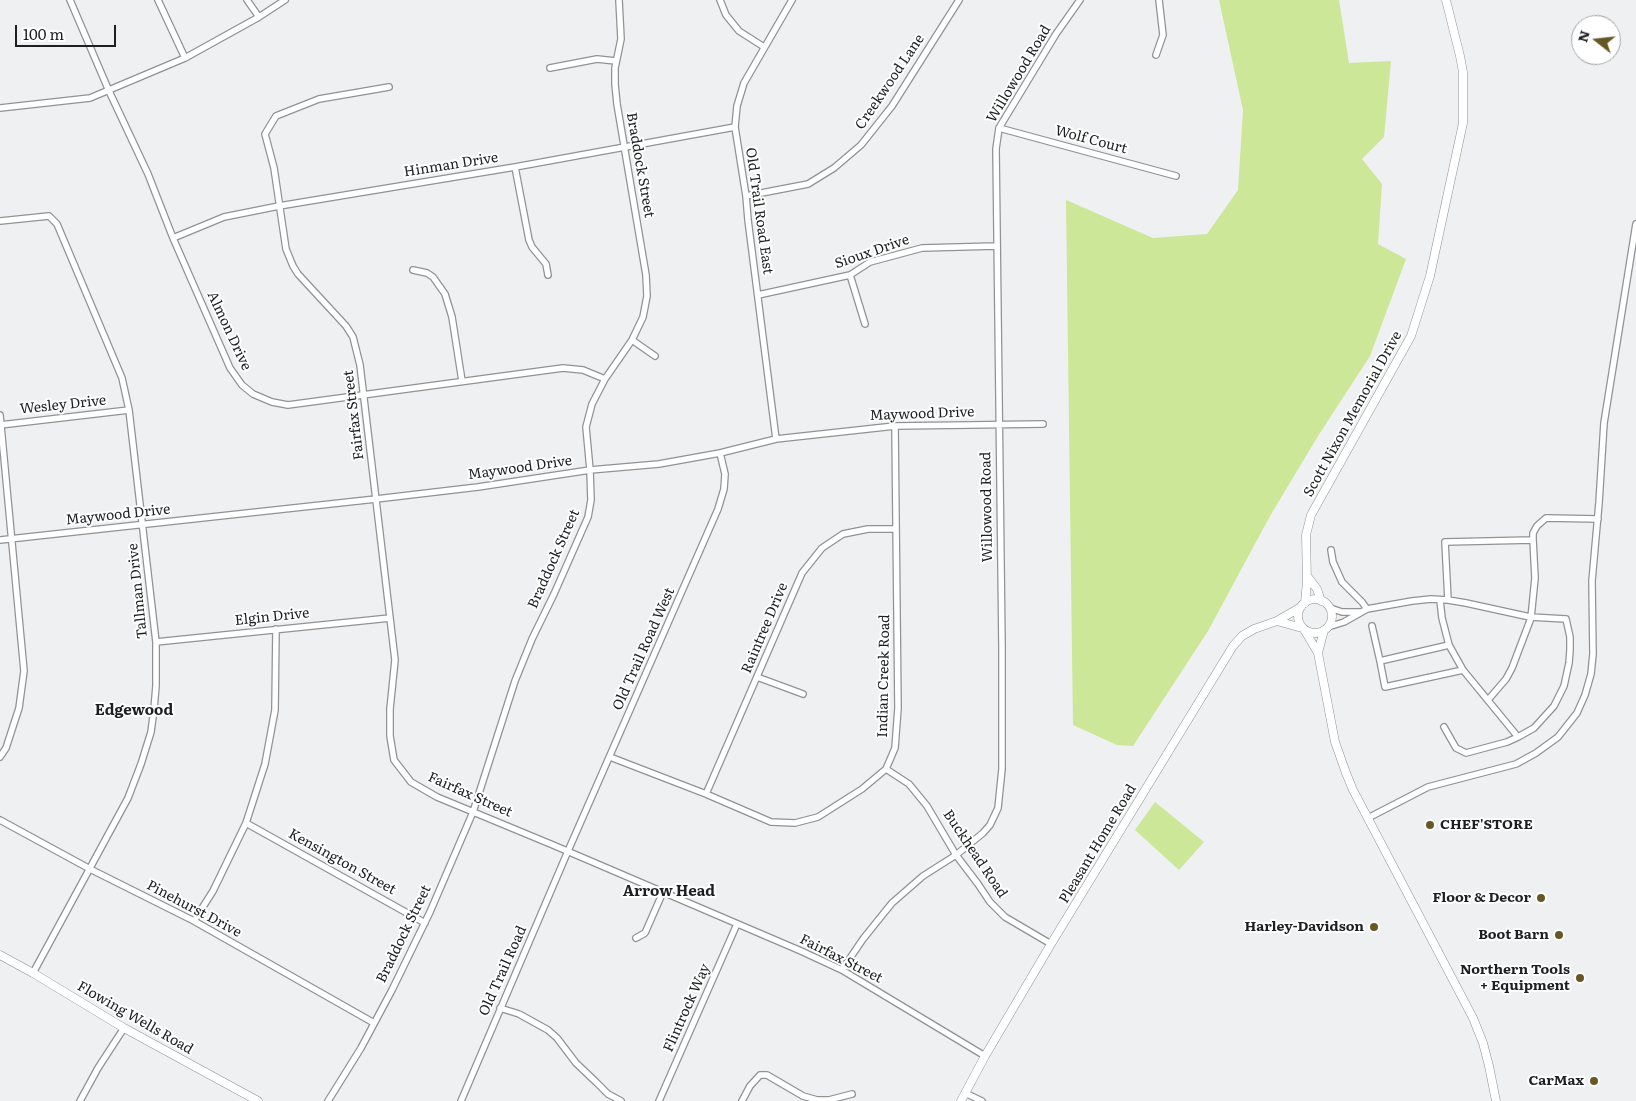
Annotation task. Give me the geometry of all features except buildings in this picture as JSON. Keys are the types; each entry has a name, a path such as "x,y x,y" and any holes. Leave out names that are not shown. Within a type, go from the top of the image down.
{"main road":[{"name":"Scott Nixon Memorial Drive","path":"1303,605 1307,576 1306,535 1311,515 1411,336 1430,276 1463,123 1463,72 1446,0"},
{"name":"Scott Nixon Memorial Drive","path":"1307,576 1317,589 1321,601"},
{"path":"1318,653 1326,629 1332,619 1330,608 1321,601 1310,600 1303,605 1298,618 1318,653 1335,742 1340,758 1353,790 1474,1018 1483,1043 1496,1101"},
{"name":"Pleasant Home Road","path":"961,1101 1051,944 1233,646 1242,636 1254,629 1277,621 1303,605"},
{"path":"1277,621 1317,633 1326,629"},
{"name":"Flowing Wells Road","path":"0,955 33,972 124,1028 258,1101"}],"street":[{"name":"Almon Drive","path":"70,0 109,91 148,174 230,368 245,389 262,399 288,405 563,368 583,370 604,379"},
{"path":"158,0 185,58"},
{"path":"247,0 259,17"},
{"path":"0,108 90,98 109,91 185,58 259,17 284,0"},
{"name":"Braddock Street","path":"328,1101 361,1048 424,924 473,812 514,681 588,517 591,500 586,427 592,404 604,379 632,340 643,317 647,296 646,275 617,104 615,68 622,39 619,0"},
{"path":"720,0 726,15 739,31 764,47"},
{"name":"Old Trail Road East","path":"776,439 746,196 735,126 736,106 744,83 792,0"},
{"name":"Creekwood Lane","path":"746,196 808,184 834,168 861,145 892,106 959,0"},
{"name":"Willowood Road","path":"842,970 863,939 892,903 923,876 956,855 990,825 998,808 1002,769 1002,646 996,149 999,128 1056,34 1080,0"},
{"path":"1156,55 1163,35 1159,0"},
{"path":"550,68 598,59 616,61"},
{"name":"Fairfax Street","path":"389,87 319,99 276,116 265,134 274,168 286,249 293,266 304,281 339,318 352,337 359,358 395,660 390,709 390,736 394,760 411,782 437,797 568,851 842,970 986,1056"},
{"name":"Hinman Drive","path":"174,238 224,217 279,206 515,167 735,126"},
{"name":"Wolf Court","path":"999,128 1176,176"},
{"path":"515,167 529,240 532,247 546,264 548,275"},
{"name":"Tallman Drive","path":"0,220 48,216 57,224 122,378 129,410 156,642 156,686 150,732 141,764 128,798 33,972"},
{"path":"1368,818 1428,787 1516,764 1536,753 1558,737 1577,713 1592,674 1592,581 1604,423 1636,224"},
{"name":"Sioux Drive","path":"758,295 850,275 870,262 922,248 996,246"},
{"path":"413,270 427,273 445,294 452,316 462,381"},
{"path":"850,275 865,324"},
{"path":"632,340 656,356"},
{"name":"Wesley Drive","path":"1,425 129,410"},
{"path":"0,415 24,671 19,708 6,748 0,757"},
{"name":"Maywood Drive","path":"0,540 143,526 478,487 590,470 659,464 720,453 776,439 895,426 1043,424"},
{"name":"Indian Creek Road","path":"610,757 706,794 771,822 795,823 818,817 862,789 886,770 896,748 898,708 895,426"},
{"name":"Old Trail Road West","path":"568,851 718,509 724,489 724,474 720,453"},
{"path":"1488,700 1506,679 1512,668 1531,618 1535,578 1533,540 1536,526 1546,518 1598,519"},
{"name":"Raintree Drive","path":"706,794 802,573 822,548 843,534 868,529 896,529"},
{"path":"1448,600 1445,542 1533,540"},
{"path":"1331,550 1342,582 1362,602 1364,611"},
{"path":"1330,608 1342,612 1364,611 1431,599 1448,600 1531,618 1566,619 1570,637 1569,664 1564,686 1554,706 1534,728 1507,742 1466,754 1456,748 1444,727"},
{"path":"1440,600 1442,618 1449,645 1463,670 1518,737"},
{"path":"1326,629 1364,611"},
{"name":"Elgin Drive","path":"156,642 390,618"},
{"path":"1372,626 1385,687 1463,670"},
{"path":"194,921 213,891 246,823 265,764 275,710 276,629"},
{"path":"1380,661 1449,645"},
{"path":"757,678 803,694"},
{"name":"Buckhead Road","path":"886,770 908,784 927,806 956,855 990,902 1005,917 1051,944"},
{"name":"Pinehurst Drive","path":"0,820 90,869 194,921 374,1023"},
{"name":"Kensington Street","path":"246,823 424,924"},
{"name":"Old Trail Road","path":"461,1101 568,851"},
{"path":"636,938 645,933 663,892"},
{"name":"Flintrock Way","path":"659,1101 738,924"},
{"path":"500,1008 520,1014 548,1030 557,1038 576,1063 608,1094 621,1101"},
{"path":"80,1101 98,1068 124,1028"},
{"path":"742,1101 750,1086 760,1075 767,1075 803,1096 817,1100 829,1100 852,1094"},
{"path":"965,1093 982,1101"}],"green space":[{"path":"1219,0 1339,0 1349,63 1391,61 1384,137 1362,159 1382,184 1378,244 1406,259 1370,356 1318,436 1270,516 1208,631 1133,746 1117,745 1073,725 1066,200 1153,238 1207,234 1238,190 1243,110"},
{"path":"1155,802 1204,842 1179,870 1135,830"}],"place":[{"name":"CHEF'STORE","path":"1430,825"},
{"name":"Floor & Decor","path":"1541,898"},
{"name":"Harley-Davidson","path":"1374,927"},
{"name":"Boot Barn","path":"1559,935"},
{"name":"Northern Tools + Equipment","path":"1580,978"},
{"name":"CarMax","path":"1594,1081"}],"district":[{"name":"Edgewood","path":"134,711"},
{"name":"Arrow Head","path":"669,892"}]}
